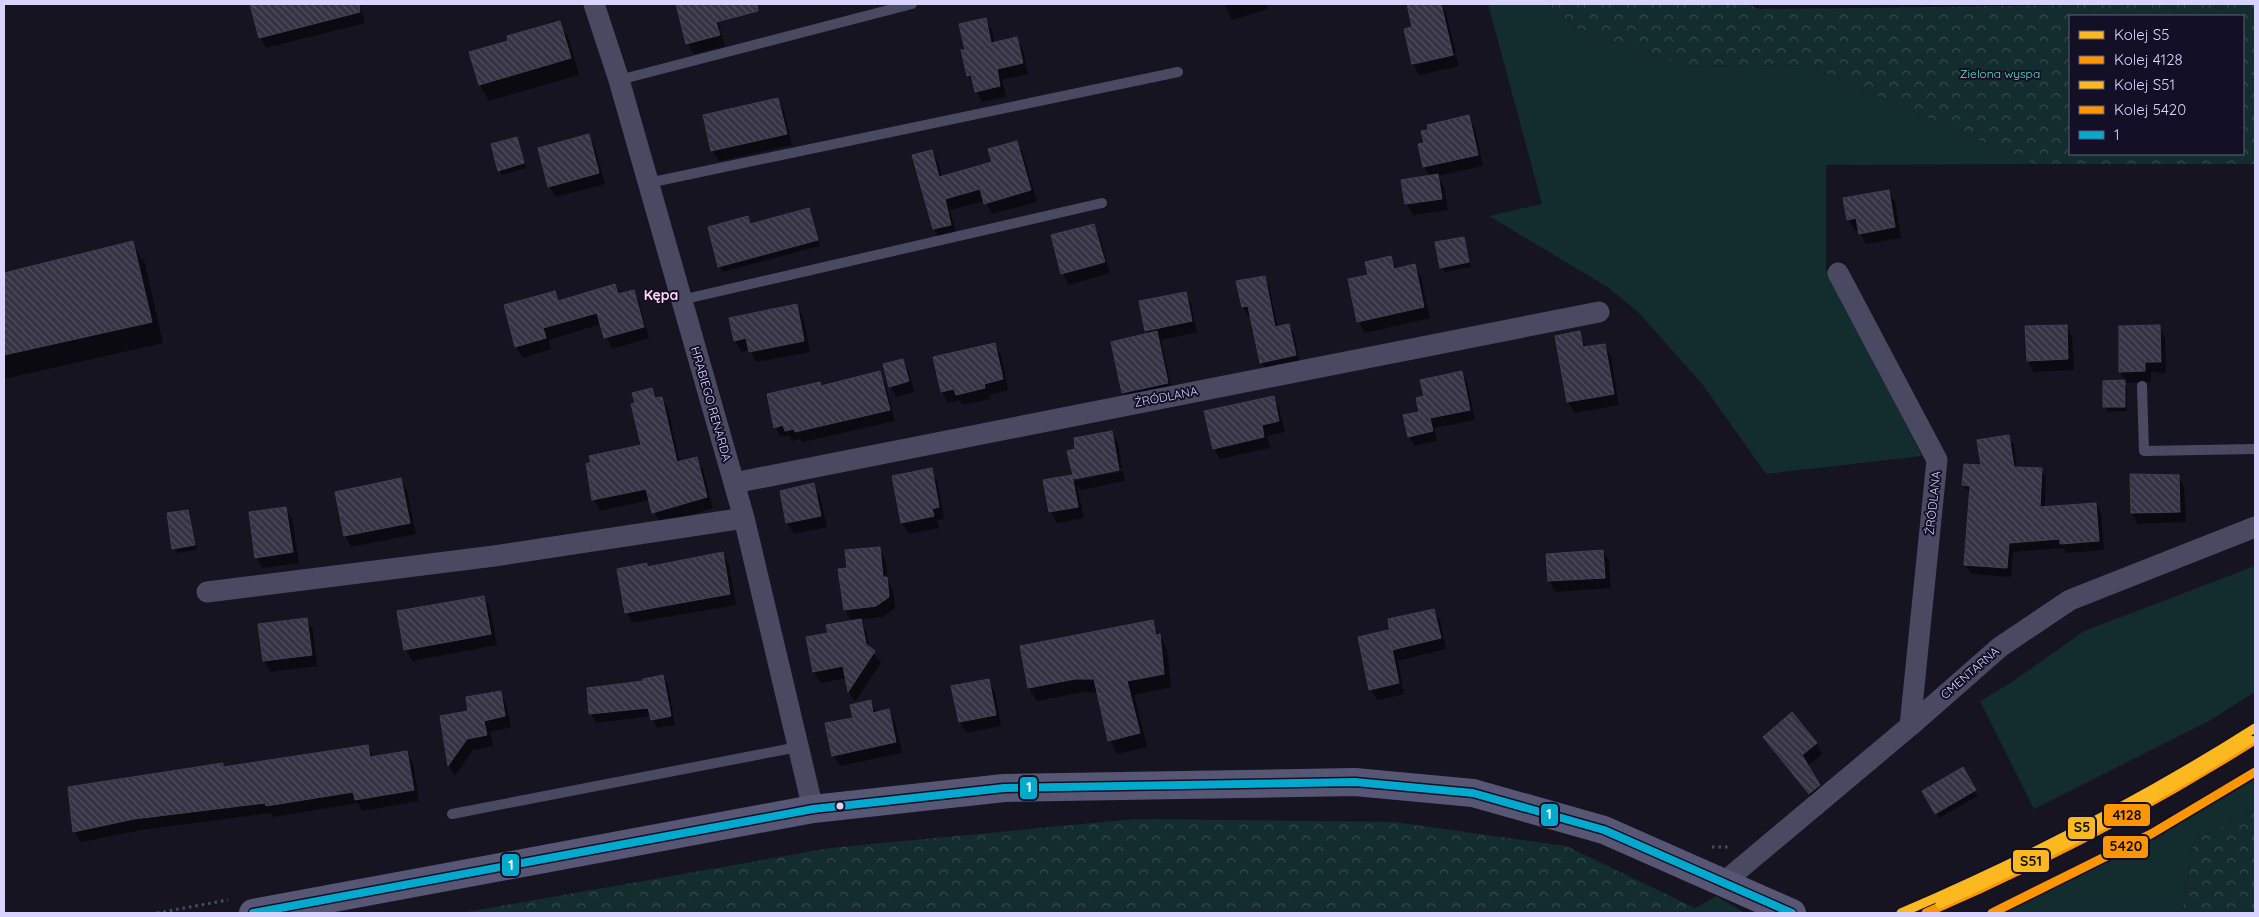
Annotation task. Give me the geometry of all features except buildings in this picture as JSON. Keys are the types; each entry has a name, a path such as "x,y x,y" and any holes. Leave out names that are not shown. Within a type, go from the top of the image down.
{"street":[{"name":"HRABIEGO RENARDA","path":"594,4 618,80 744,518 813,809"},
{"name":"ŹRÓDLANA","path":"1838,273 1937,460 1910,726"},
{"name":"ŹRÓDLANA","path":"734,483 1599,312"},
{"path":"207,592 494,556 744,518"},
{"name":"CMENTARNA","path":"1724,882 1910,726 2000,647 2070,600 2255,527"},
{"path":"253,913 813,809 1004,788 1355,782 1473,793 1604,830 1792,913"}],"lane":[{"path":"618,80 912,4"},
{"path":"648,183 1178,72"},
{"path":"681,300 1102,203"},
{"path":"2142,386 2144,451 2255,449"},
{"path":"452,814 798,747"}],"green space":[{"path":"1488,4 1547,4 1582,32 1691,67 1807,65 2035,164 1826,165 1826,269 1922,456 1766,474 1703,385 1640,314 1609,288 1489,216 1542,204"},
{"name":"Zielona wyspa","path":"1547,4 1748,4 1759,9 2255,4 2255,164 2035,164 1807,65 1691,67 1582,32"},
{"path":"2255,566 2255,692 2209,721 2034,809 1980,701 2012,682 2084,631"},
{"path":"2255,769 2255,810 2194,841 2182,913 2010,913 1996,909 2138,840"},
{"path":"2255,810 2255,913 2182,913 2194,841"},
{"path":"1136,819 1394,822 1566,846 1695,908 1676,913 461,913 830,848"},
{"path":"1716,896 1745,913 1676,913 1695,908"}],"rail line":[{"name":"S5","path":"1901,913 1992,872 2082,828 2169,780 2255,728"},
{"name":"S51","path":"1940,904 2098,828 2250,740"},
{"name":"4128","path":"1926,913 2011,875 2094,833 2175,788 2255,740"},
{"name":"5420","path":"1992,913 2151,834 2255,772"}],"transit line":[{"name":"1","path":"253,913 813,809 1004,788 1355,782 1473,793 1604,830 1792,913"}],"district":[{"name":"Kępa","path":"661,295"}]}
